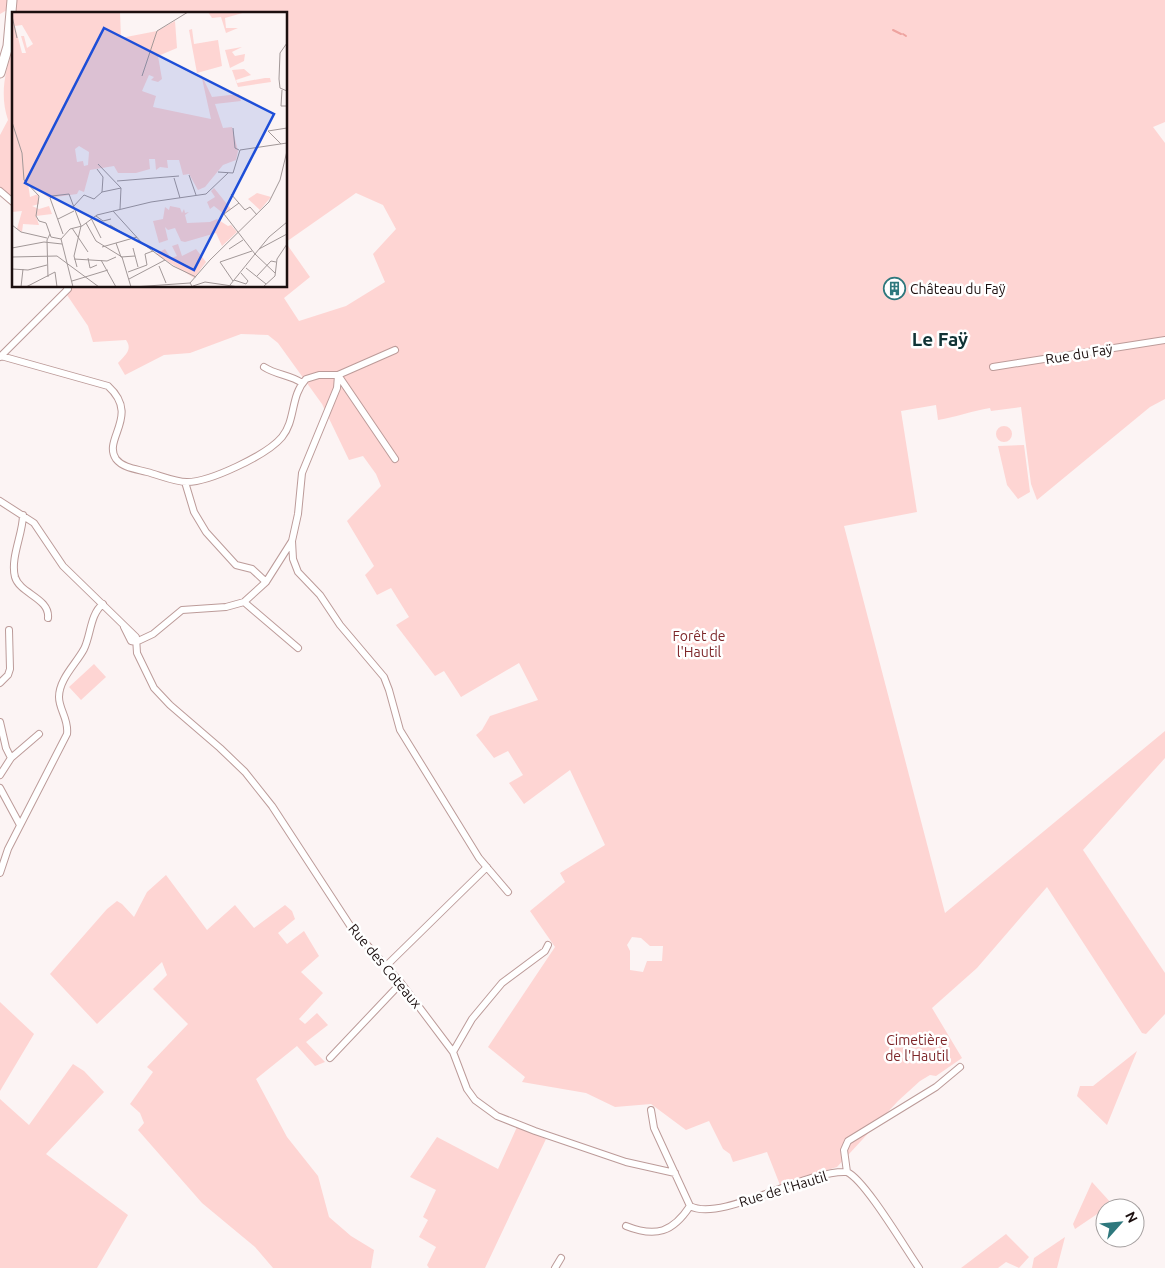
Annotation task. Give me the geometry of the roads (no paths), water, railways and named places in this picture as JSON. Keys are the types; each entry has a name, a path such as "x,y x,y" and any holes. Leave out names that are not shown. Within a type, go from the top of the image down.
{"main road":[{"path":"0,73 8,46 12,0"}],"street":[{"path":"0,191 12,201"},
{"path":"67,288 1,356 90,379 108,386 122,403 113,448 115,458 124,465 185,482 197,481 225,473 281,438 290,426 295,396 306,379 319,375 338,375 395,350"},
{"name":"Rue du Faÿ","path":"993,367 1165,340"},
{"path":"264,367 276,375 297,379 302,383"},
{"path":"338,375 395,459"},
{"path":"338,375 337,388 302,473 298,514 292,542 293,558 298,572 320,595 340,626 384,678 400,730 479,858 508,892"},
{"path":"185,482 194,512 211,538 236,565 252,569 266,582"},
{"path":"0,501 34,523 63,566 136,637 136,642 153,634 182,610 226,607 244,602 266,582 292,542"},
{"path":"24,515 14,567 15,576 19,584 43,605 48,618"},
{"path":"244,602 298,648"},
{"path":"0,873 8,849 66,734 67,721 59,696 61,689 85,647 94,615 103,604"},
{"path":"0,684 10,669 9,630"},
{"name":"Rue des Coteaux","path":"136,642 138,657 154,688 170,705 245,772 272,806 351,927 401,982 453,1052 467,1089 475,1100 497,1116 582,1148 626,1162 674,1173"},
{"path":"0,722 6,748 11,758"},
{"path":"0,775 11,758 38,734"},
{"path":"0,788 20,825"},
{"path":"386,966 487,867"},
{"path":"453,1052 472,1019 502,983 546,951 548,944"},
{"path":"330,1058 401,982"},
{"path":"847,1172 844,1150 848,1141 936,1087 960,1067"},
{"path":"626,1226 656,1232 670,1229 690,1206 654,1128 651,1110"},
{"name":"Rue de l'Hautil","path":"690,1206 695,1209 715,1210 809,1180 847,1172 853,1176 868,1194 919,1268"},
{"path":"555,1268 561,1258"}],"waterway":[{"path":"893,30 901,34"}],"place":[{"name":"Château du Faÿ","path":"894,289"}],"district":[{"name":"Le Faÿ","path":"940,339"}],"park label":[{"name":"Forêt de l'Hautil","path":"699,644"},
{"name":"Cimetière de l'Hautil","path":"917,1048"}]}
